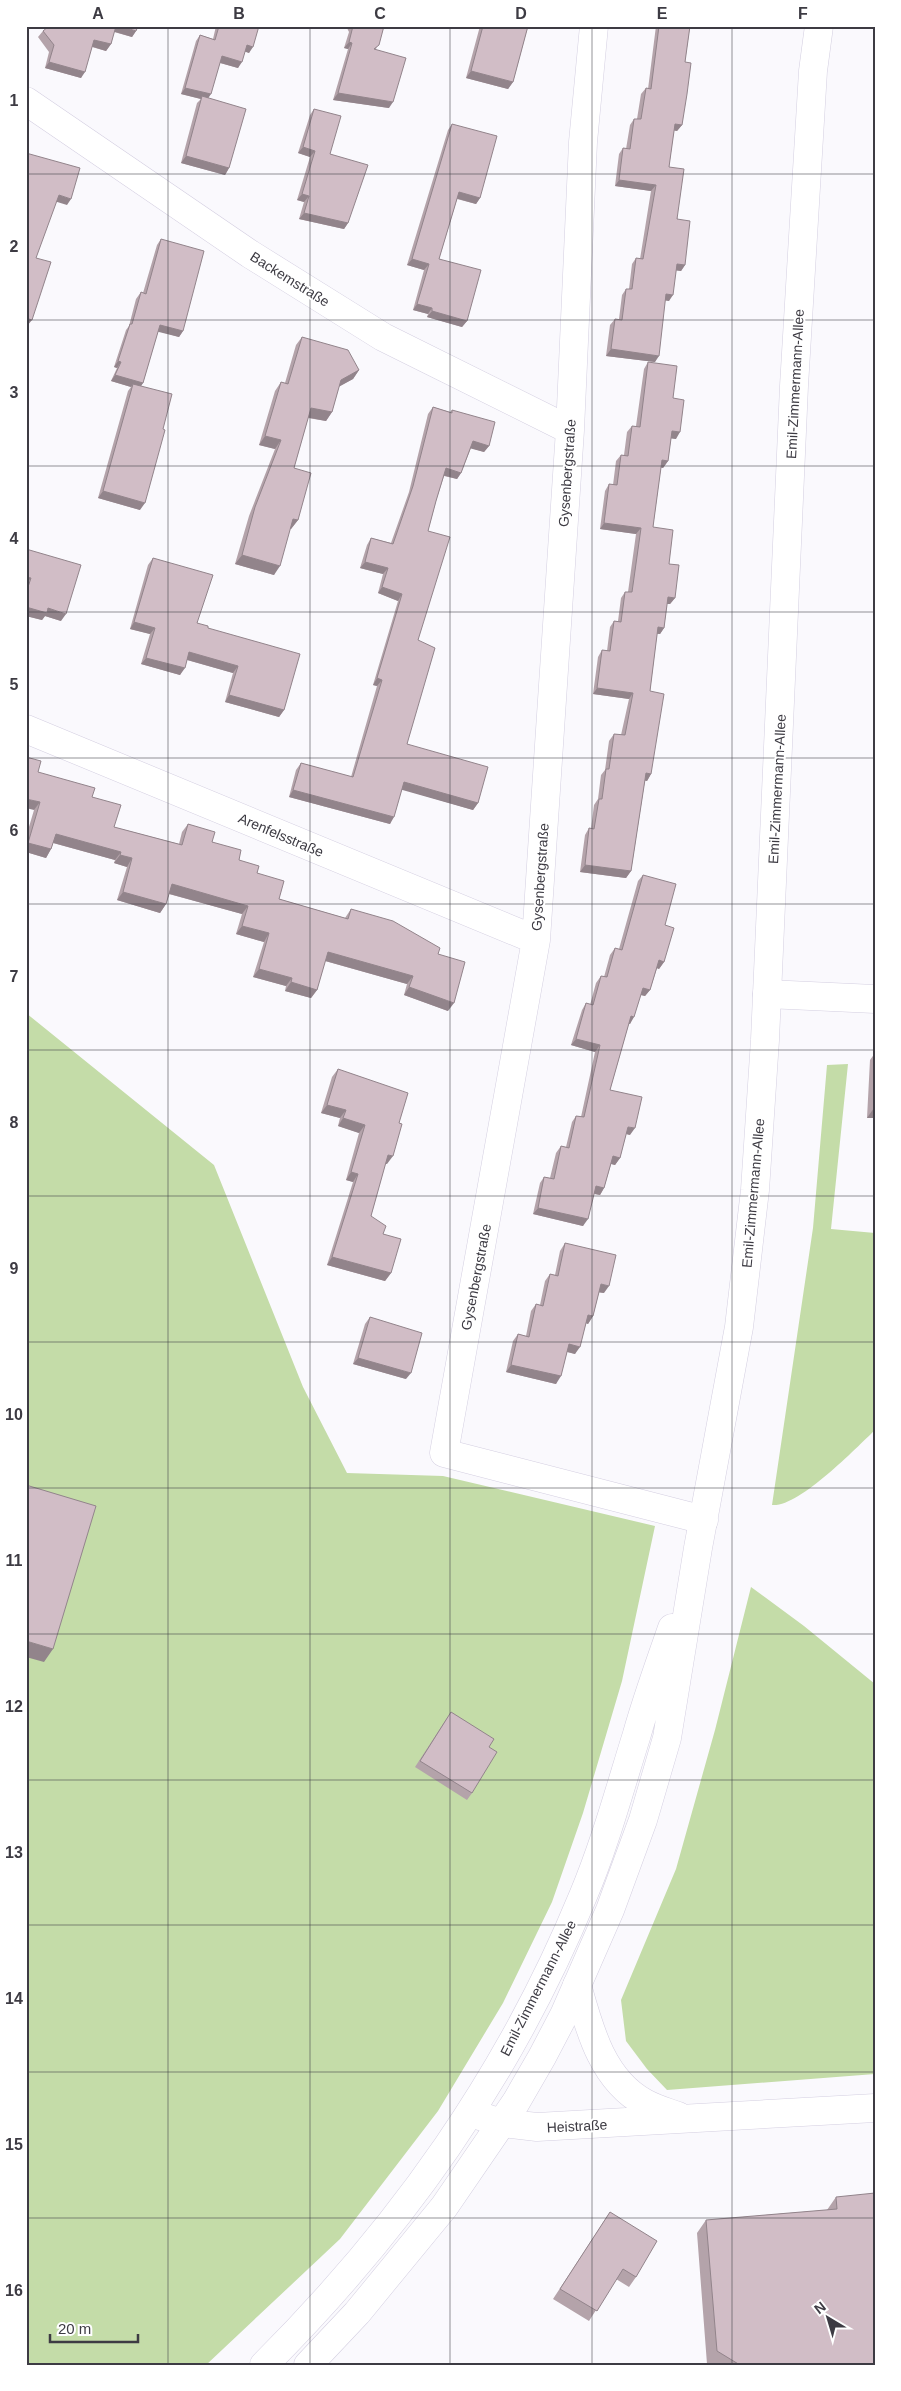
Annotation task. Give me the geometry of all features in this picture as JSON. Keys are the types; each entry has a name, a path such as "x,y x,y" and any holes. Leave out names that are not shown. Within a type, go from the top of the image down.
{"street":[{"name":"Gysenbergstraße","path":"594,26 583,142 570,430 536,940 444,1452 704,1520"},
{"name":"Emil-Zimmermann-Allee","path":"308,2365 357,2313 444,2207 501,2123 542,2057 577,1985 610,1910 643,1820 667,1738 698,1548 739,1327 755,1190 768,994 795,376 813,71 819,26"},
{"name":"Backemstraße","path":"26,101 250,254 383,337 570,430"},
{"name":"Arenfelsstraße","path":"26,729 536,940"},
{"path":"768,994 875,999"},
{"name":"Emil-Zimmermann-Allee","path":"264,2365 333,2291 408,2202 471,2113 525,2020 584,1895 611,1821 638,1730 698,1548"},
{"name":"Heistraße","path":"577,1985 587,2022 599,2051 616,2079 645,2103 684,2118"},
{"name":"Heistraße","path":"471,2113 501,2123 537,2128 875,2108"}],"green space":[{"path":"26,1013 214,1165 303,1387 347,1473 443,1476 655,1526 622,1681 583,1813 552,1902 503,2003 438,2111 340,2239 206,2365 26,2365"},
{"path":"848,1064 831,1229 875,1233 875,1430 811,1488 783,1503 772,1505 813,1228 827,1065"},
{"path":"751,1587 804,1626 875,1684 875,2074 667,2090 647,2069 626,2041 621,2000 676,1869 715,1730"}],"building":[{"path":"49,26 116,26 111,44 94,40 85,72 49,62 54,45 43,31"},
{"path":"120,26 138,26 136,31"},
{"path":"219,26 259,26 253,47 247,45 242,62 222,56 211,94 185,88 200,35 215,40"},
{"path":"353,26 384,26 379,45 374,49 406,58 393,102 338,93 352,43 349,42"},
{"path":"483,26 528,26 513,82 471,71"},
{"path":"659,26 690,26 685,62 691,63 682,125 675,124 669,167 684,169 677,219 690,221 685,265 677,264 673,295 666,294 659,356 611,349 615,319 622,320 626,289 632,289 636,258 643,259 656,185 619,180 623,148 630,149 634,119 641,119 646,88 651,89"},
{"path":"202,96 246,109 229,168 186,156"},
{"path":"314,109 341,116 330,154 368,165 348,223 304,213 309,196 302,194 315,151 303,147"},
{"path":"452,124 497,136 480,198 459,192 439,259 481,270 467,321 432,311 432,308 417,304 429,264 412,259"},
{"path":"26,153 80,168 71,199 59,195 36,258 51,262 32,320 26,318"},
{"path":"161,239 204,251 183,331 160,325 143,383 115,375 121,362 118,361 130,324 132,324 141,292 146,294"},
{"path":"302,337 348,350 359,370 341,380 332,412 311,408 294,468 311,473 298,520 293,519 280,566 242,555 255,507 281,440 265,436 281,382 288,384"},
{"path":"648,362 677,366 673,398 684,400 680,432 672,431 668,461 662,460 653,527 673,530 669,564 679,565 675,598 668,597 664,628 658,627 650,691 664,694 651,774 646,773 631,871 585,865 589,828 594,829 599,799 602,799 606,769 609,769 614,734 625,735 633,693 597,688 602,650 610,651 614,621 621,622 625,592 632,592 641,528 604,523 609,484 617,485 621,455 628,456 632,426 640,427"},
{"path":"133,384 172,394 163,429 165,430 145,503 103,491"},
{"path":"433,407 452,413 452,410 495,422 489,446 473,441 461,473 446,468 436,501 428,531 450,537 418,640 435,648 407,744 488,767 478,803 404,782 394,817 293,790 301,763 353,777 382,680 377,678 402,594 382,587 388,568 365,562 371,538 393,544 413,486"},
{"path":"26,549 81,565 66,614 48,608 47,613 26,607 26,593 31,578 26,577"},
{"path":"153,558 213,575 197,623 208,626 208,628 300,654 284,710 229,695 238,666 189,652 185,668 146,658 155,628 134,622"},
{"path":"26,757 41,761 38,772 95,788 92,797 121,805 114,827 182,845 188,824 215,832 212,842 241,850 239,860 259,866 257,873 284,881 279,899 348,919 351,909 393,921 440,948 438,954 465,962 454,1003 409,987 413,976 328,952 317,990 291,982 292,978 259,969 269,933 242,926 248,906 172,884 166,904 123,892 132,858 120,855 121,852 56,834 51,849 28,843 40,802 26,799"},
{"path":"643,875 676,884 665,925 674,928 664,962 659,960 650,990 643,988 634,1017 631,1016 610,1090 642,1097 635,1128 628,1127 620,1158 613,1156 604,1188 596,1186 588,1219 538,1208 544,1177 554,1179 561,1146 569,1148 576,1116 584,1117 600,1045 576,1039 586,1003 593,1005 601,976 607,977 615,948 622,950"},
{"path":"338,1069 408,1093 399,1123 402,1124 393,1156 388,1155 371,1216 386,1226 383,1234 401,1239 391,1273 332,1257 358,1174 351,1172 365,1125 343,1118 346,1110 327,1105"},
{"path":"565,1243 616,1255 609,1286 601,1284 593,1316 588,1315 580,1347 569,1344 561,1376 511,1365 518,1334 529,1337 536,1304 543,1306 550,1274 558,1276"},
{"path":"370,1317 422,1333 411,1373 358,1358"},
{"path":"26,1485 96,1506 53,1649 26,1641"},
{"path":"451,1712 494,1739 489,1747 497,1752 472,1793 420,1761"},
{"path":"875,2193 875,2365 740,2365 717,2351 706,2220 837,2209 836,2197"},
{"path":"610,2212 657,2241 636,2277 623,2269 597,2311 560,2289"}]}
